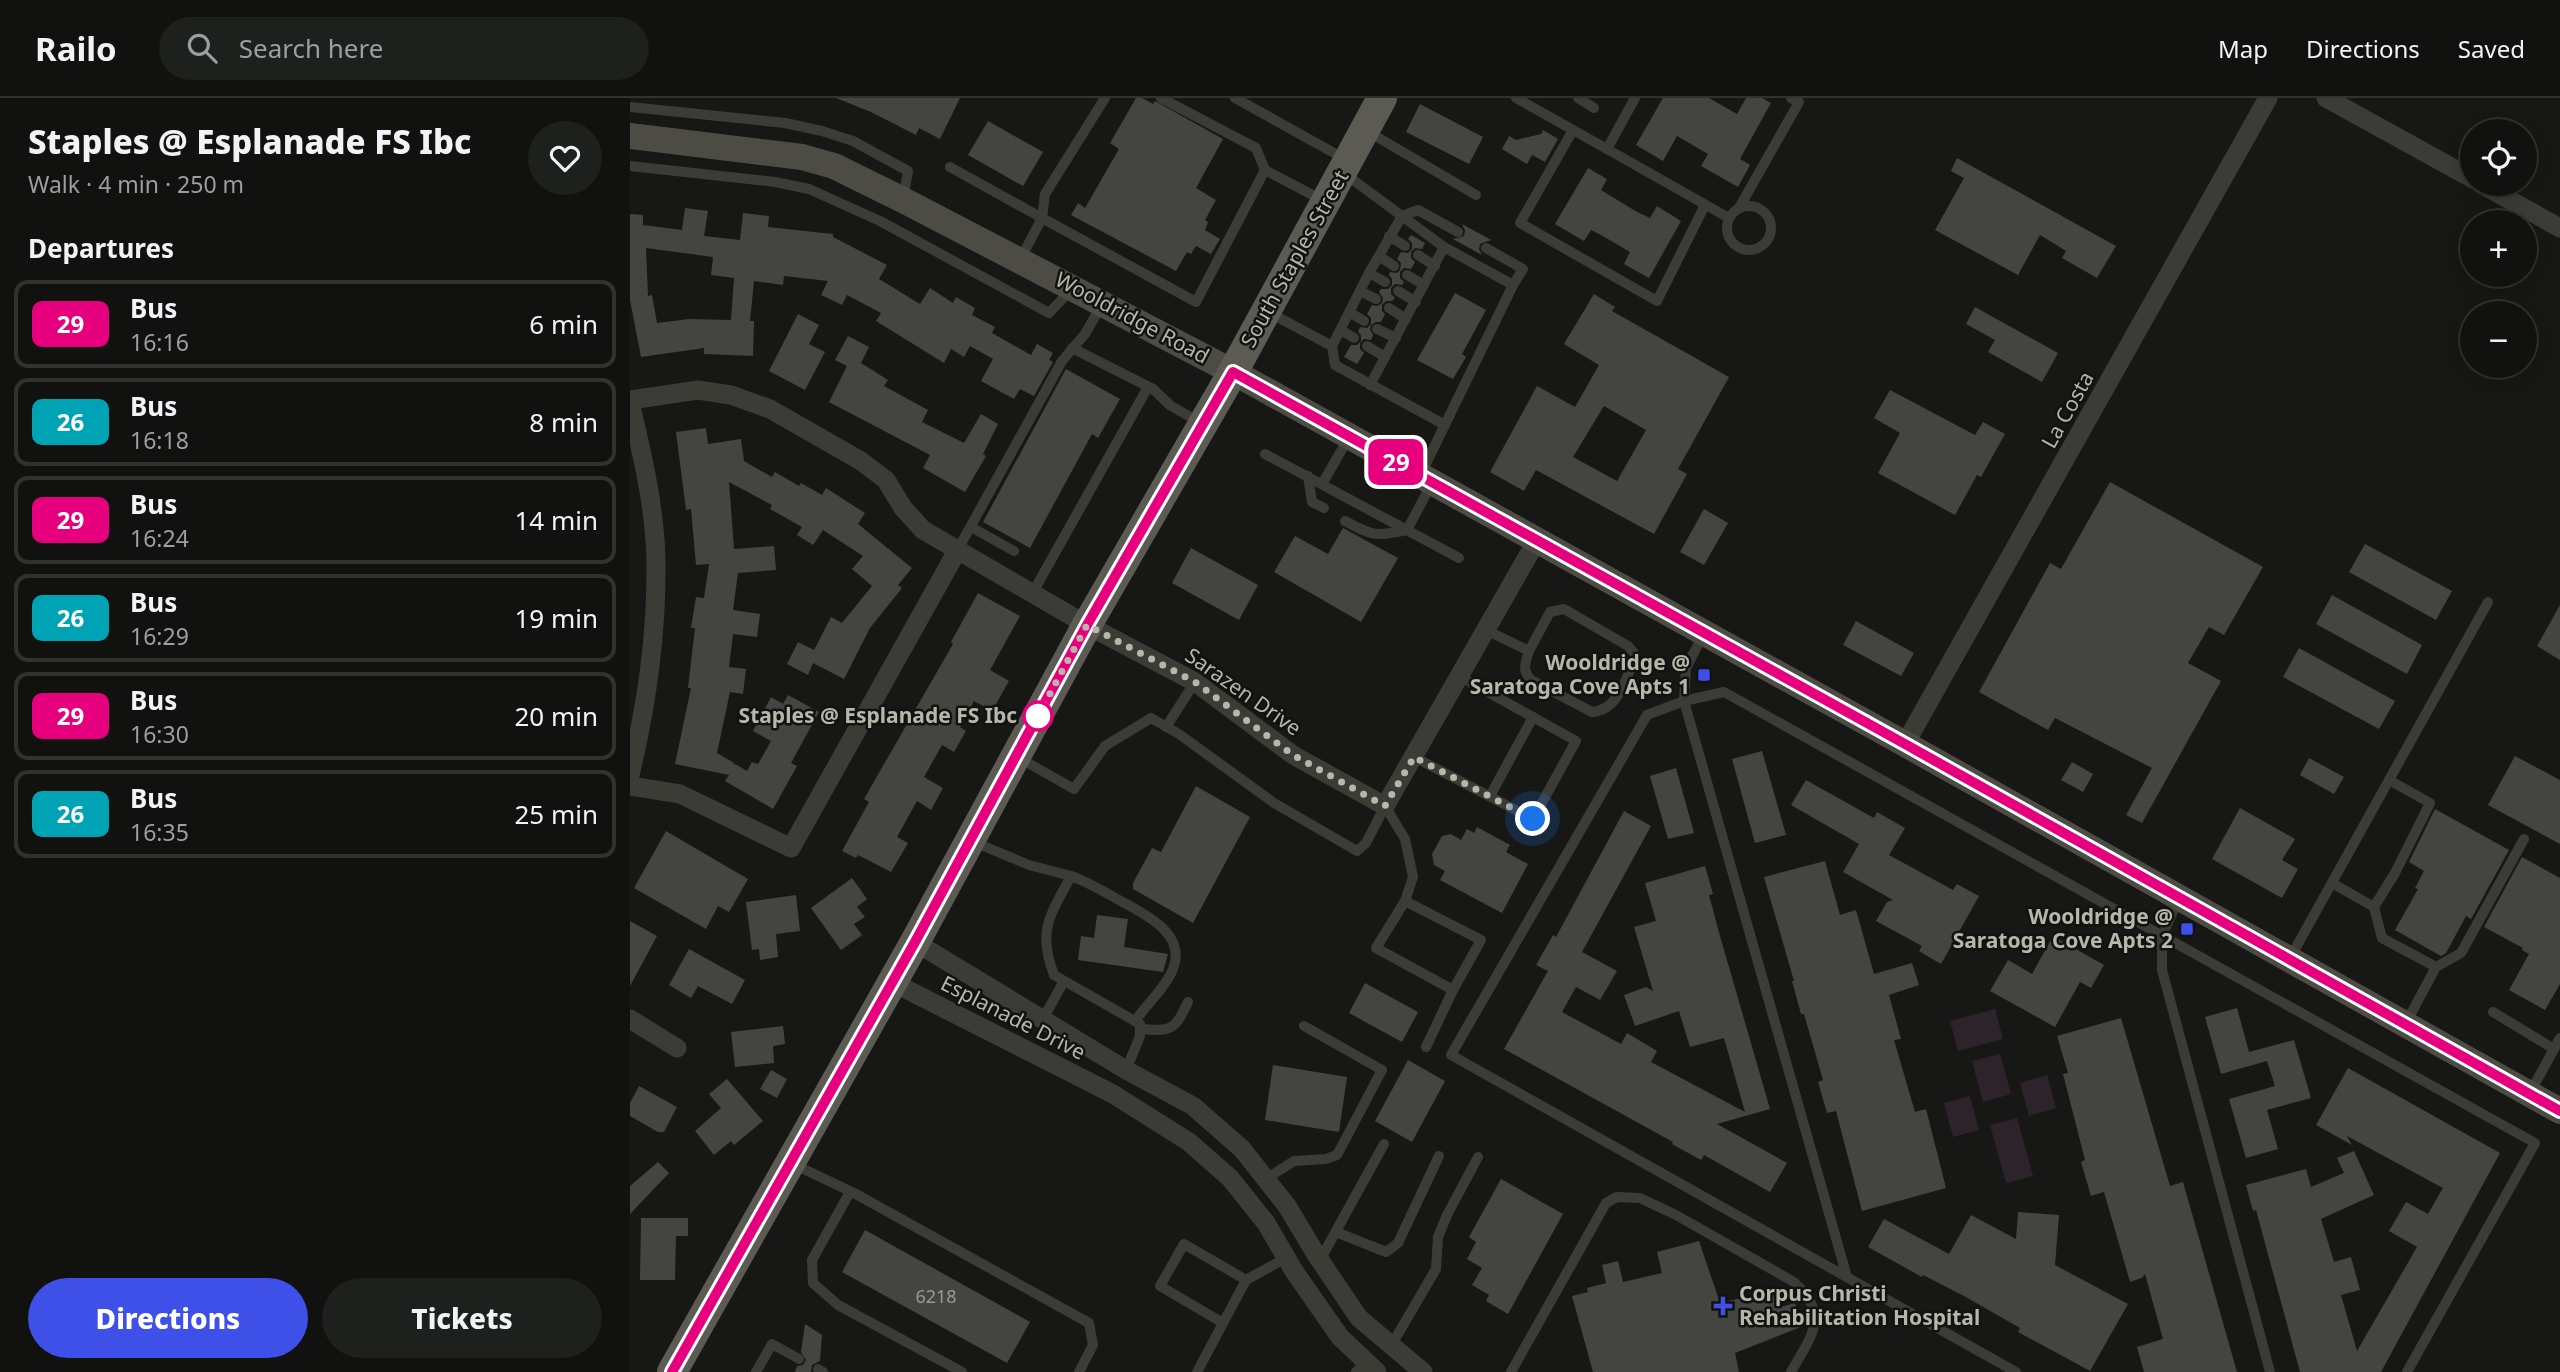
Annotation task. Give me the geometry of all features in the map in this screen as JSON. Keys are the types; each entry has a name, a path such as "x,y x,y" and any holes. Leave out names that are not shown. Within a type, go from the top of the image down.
{"main road":[{"name":"South Staples Street","path":"672,1372 915,942 1087,625 1233,372 1382,98"},
{"name":"Wooldridge Road","path":"630,136 802,156 834,166 903,200 1073,287 1350,436 2560,1111"}],"street":[{"name":"La Costa","path":"1905,744 2268,98"},
{"path":"2326,98 2460,172"},
{"path":"2503,196 2560,228"},
{"name":"Sarazen Drive","path":"630,401 698,390 731,395 769,409 861,461 886,480 903,508 923,530 1087,625 1195,682 1293,755 1385,806"},
{"path":"630,401 643,459 656,570 652,648 643,717 630,775"},
{"path":"1385,806 1537,540"},
{"path":"630,786 680,794 792,848 957,551"},
{"name":"Esplanade Drive","path":"915,942 1126,1070 1193,1106 1242,1149 1287,1206 1359,1318 1423,1372"},
{"name":"Esplanade Drive","path":"892,982 1113,1094 1189,1142 1230,1178 1266,1223 1286,1258 1340,1337 1366,1369"},
{"path":"630,1018 677,1048"},
{"path":"1113,1094 1126,1070"},
{"path":"1244,1195 1266,1180"}],"lane":[{"path":"1020,260 1042,218 1045,194 1105,98"},
{"path":"1161,98 1256,148 1265,170 1326,202"},
{"path":"1235,98 1345,166 1402,216 1444,247 1513,285"},
{"path":"1516,98 1729,218"},
{"path":"1578,98 1594,108"},
{"path":"1607,149 1635,98"},
{"path":"1739,208 1754,206 1766,214 1772,227 1771,234 1762,246 1748,251 1735,246 1727,233 1729,218 1739,208 1799,102 1791,98"},
{"path":"630,107 786,123 853,141 908,170 903,200"},
{"path":"1364,128 1476,195"},
{"path":"1573,130 1520,223 1657,301 1704,205"},
{"path":"630,166 775,182 809,189 880,221 1049,313 1073,287"},
{"path":"950,167 1196,302 1265,170"},
{"path":"1445,425 1335,365 1332,346 1378,256 1402,216 1418,210 1458,232"},
{"path":"1389,236 1405,246"},
{"path":"1370,385 1444,247"},
{"path":"1407,530 1445,425 1513,285 1523,270 1486,248"},
{"path":"1418,255 1435,266"},
{"path":"1378,256 1394,266"},
{"path":"1369,273 1385,282"},
{"path":"1408,275 1424,285"},
{"path":"1360,291 1376,299"},
{"path":"1398,291 1416,302"},
{"path":"957,551 1072,348 1085,334 1103,303"},
{"path":"1389,308 1406,319"},
{"path":"1266,311 1332,346"},
{"path":"1349,312 1364,321"},
{"path":"1377,329 1396,338"},
{"path":"1341,330 1354,338"},
{"path":"1367,346 1385,357"},
{"path":"1072,348 1149,387 1171,406 1203,424"},
{"path":"1032,594 1149,387"},
{"path":"1322,484 1350,436"},
{"path":"1265,454 1459,558"},
{"path":"1308,476 1312,502 1324,508"},
{"path":"1345,521 1370,535 1407,530"},
{"path":"971,527 1014,551"},
{"path":"2289,959 2488,602"},
{"path":"1564,609 1628,646 1634,653 1634,660 1611,706 1592,712 1531,680 1525,673 1524,666 1529,652 1550,612 1564,609"},
{"path":"1486,630 1529,652"},
{"path":"1704,632 1686,668 1684,701 1847,1277"},
{"path":"1414,757 1533,819 1576,741 1459,676"},
{"path":"1166,727 1195,682"},
{"path":"2016,1372 1451,1055 1647,715 1684,701 1724,692 2535,1143 2407,1372"},
{"path":"1490,796 1533,717"},
{"path":"1016,757 1074,789 1105,746 1151,718 1180,734 1274,803 1357,851 1366,843 1385,806"},
{"path":"2374,907 2395,873 2430,803 2389,780"},
{"path":"1385,806 1405,839 1413,877 1405,901 1376,948 1453,990"},
{"path":"2406,1024 2436,967 2461,953 2524,839"},
{"path":"970,840 1029,865 1071,876 1146,915 1163,928 1174,945 1176,955 1173,969 1138,1025 1140,1036 1126,1070"},
{"path":"1071,876 1050,918 1044,938 1054,975 1138,1025 1160,1031 1177,1025 1188,1002"},
{"path":"2332,883 2374,907 2382,938 2436,967"},
{"path":"2180,897 2162,936 2162,970 2270,1372"},
{"path":"1405,901 1480,940 1426,1048"},
{"path":"1044,1019 1064,981"},
{"path":"2493,1012 2554,1049"},
{"path":"1266,1180 1294,1161 1326,1159 1337,1155 1382,1070 1304,1026"},
{"path":"2530,1094 2560,1038"},
{"path":"1320,1261 1384,1144"},
{"path":"1336,1233 1386,1252 1398,1242 1439,1156"},
{"path":"1391,1346 1436,1269 1438,1237 1447,1214 1478,1157"},
{"path":"790,1162 1089,1323 1093,1345 1079,1372"},
{"path":"850,1192 812,1260 813,1283 838,1305 962,1372"},
{"path":"1511,1372 1605,1203 1617,1197 1640,1198 1676,1215 1794,1282 1807,1294 1813,1304 1813,1329 1791,1372"},
{"path":"1223,1323 1160,1286 1184,1244 1246,1280"},
{"path":"1197,1372 1246,1280 1286,1258"},
{"path":"756,1372 772,1344 799,1359"}],"shaded area":[{"path":"1995,1009 2003,1039 1958,1051 1950,1021"},
{"path":"2000,1054 2011,1094 1983,1102 1972,1061"},
{"path":"2047,1075 2056,1108 2029,1116 2020,1083"},
{"path":"1970,1096 1979,1130 1953,1137 1944,1103"},
{"path":"2017,1118 2033,1176 2006,1183 1990,1125"}],"building":[{"path":"836,98 960,98 940,139 919,128 916,135"},
{"path":"1136,98 1153,104 1155,101 1223,139 1196,188 1216,200 1205,220 1208,222 1205,230 1220,239 1211,254 1196,246 1191,254 1187,252 1176,271 1071,215 1078,203 1085,208 1119,149 1110,143"},
{"path":"1663,98 1709,98 1737,114 1746,98 1762,98 1771,103 1740,159 1750,165 1738,187 1701,166 1708,154 1677,136 1663,161 1636,145"},
{"path":"1420,104 1483,137 1469,164 1406,132"},
{"path":"988,121 1043,152 1023,186 968,155"},
{"path":"1543,130 1558,139 1545,162 1532,155 1527,164 1502,149 1509,136 1516,140 1541,134"},
{"path":"1957,158 2116,246 2097,278 2062,258 2066,251 2040,235 2018,275 1935,230 1964,178 1951,171"},
{"path":"1588,168 1607,179 1601,190 1637,212 1650,218 1657,206 1681,221 1649,278 1624,264 1630,252 1601,235 1591,230 1584,241 1555,224"},
{"path":"685,208 708,211 704,236 740,240 743,213 769,216 768,227 833,234 833,237 887,265 879,279 920,304 930,288 953,303 956,297 975,308 972,315 995,327 992,333 1031,355 1037,344 1053,353 1049,360 1053,362 1034,396 1020,389 1014,399 981,381 993,359 970,346 964,357 951,349 944,363 876,321 881,313 847,295 842,305 821,295 828,281 784,276 783,285 754,281 750,321 754,321 753,356 704,354 704,348 641,357 630,300 630,214 643,215 643,225 682,230","holes":["646,248 713,257 711,275 734,278 731,320 689,319 657,323 652,295 648,296"]},
{"path":"1462,224 1491,240 1480,244 1482,255 1453,239 1464,236"},
{"path":"1411,235 1425,243 1422,249 1415,248 1411,252 1411,258 1415,262 1411,269 1404,268 1400,272 1400,278 1404,282 1391,288 1391,294 1395,298 1382,305 1385,314 1381,322 1371,325 1371,340 1364,339 1360,343 1360,349 1364,353 1357,364 1344,357 1351,345 1357,345 1361,341 1358,332 1360,327 1367,328 1371,324 1371,318 1367,314 1372,305 1382,303 1383,298 1379,292 1392,285 1390,272 1397,273 1400,270 1401,263 1397,259 1401,252 1408,253 1412,249 1412,243 1408,239"},
{"path":"1455,293 1486,310 1462,354 1466,357 1453,379 1417,360"},
{"path":"1594,294 1615,307 1612,311 1729,377 1678,469 1687,474 1654,534 1536,470 1524,491 1490,472 1537,386 1575,407 1599,365 1564,344","holes":["1604,406 1646,430 1617,481 1573,457"]},
{"path":"1975,307 2058,353 2042,382 1988,352 1995,340 1966,324"},
{"path":"798,314 819,325 809,344 825,352 805,390 769,371"},
{"path":"848,336 869,347 861,363 888,380 884,386 928,410 922,422 964,443 981,414 998,424 983,454 986,456 965,492 923,468 930,455 829,402 847,366 835,360"},
{"path":"1066,369 1120,399 1098,438 1092,434 1030,548 983,522"},
{"path":"1890,390 1975,435 1983,422 2005,434 1981,477 1977,475 1955,515 1878,473 1900,433 1874,418"},
{"path":"706,428 708,444 741,439 744,461 772,477 775,472 822,495 826,488 865,513 858,524 912,568 898,585 902,588 870,628 844,679 813,663 808,675 787,664 798,642 814,650 831,617 842,623 872,586 852,569 863,556 823,530 813,545 797,535 802,527 770,509 772,505 729,482 734,549 774,546 776,570 738,573 733,610 760,614 757,637 733,634 729,667 746,669 743,694 730,692 717,753 747,771 752,762 758,764 771,741 753,731 771,697 783,704 788,695 819,712 791,763 797,766 773,809 725,781 729,775 675,764 691,688 688,688 695,628 691,628 696,597 704,598 709,564 696,565 691,509 686,510 676,432"},
{"path":"2110,482 2263,567 2224,635 2209,627 2188,663 2221,681 2142,823 2126,815 2152,768 2055,718 2048,730 1979,692 2050,563 2061,569"},
{"path":"1704,509 1728,523 1704,565 1680,552"},
{"path":"1343,528 1398,558 1361,622 1274,572 1295,536 1328,554"},
{"path":"2365,544 2452,591 2436,620 2349,572"},
{"path":"1191,548 1258,585 1239,620 1172,583"},
{"path":"978,593 1020,616 990,670 1009,681 992,711 974,701 960,727 966,731 954,752 942,745 924,777 943,788 931,810 917,801 897,837 908,843 891,872 858,855 856,858 842,851 869,802 864,799 953,644 951,642"},
{"path":"2332,595 2422,645 2407,674 2316,624"},
{"path":"2560,605 2560,660 2537,646"},
{"path":"1856,621 1914,653 1901,676 1843,645"},
{"path":"2299,648 2395,701 2379,729 2283,677"},
{"path":"1762,751 1786,835 1755,843 1732,759"},
{"path":"2515,756 2560,780 2560,844 2488,805"},
{"path":"2309,758 2344,777 2334,794 2300,775"},
{"path":"2072,762 2093,774 2083,792 2061,780"},
{"path":"1676,768 1694,833 1668,839 1650,776"},
{"path":"1806,780 1874,818 1877,812 1905,828 1889,855 1953,890 1957,884 1979,896 1941,964 1919,951 1922,946 1876,921 1887,902 1893,900 1843,872 1859,844 1791,805"},
{"path":"1196,786 1250,817 1193,923 1133,889 1133,883 1152,848 1161,852"},
{"path":"2240,808 2295,839 2282,860 2298,869 2282,898 2212,859"},
{"path":"2435,809 2509,850 2471,919 2466,916 2446,953 2441,956 2395,930 2418,889 2415,888 2424,871 2409,862"},
{"path":"1624,811 1651,826 1582,952 1617,971 1600,1000 1576,987 1562,1012 1621,1044 1627,1033 1657,1051 1651,1062 1745,1112 1724,1038 1690,1047 1679,1011 1635,1026 1624,995 1646,987 1653,991 1634,927 1656,921 1645,883 1705,866 1713,894 1709,895 1770,1109 1717,1124 1787,1163 1770,1192 1704,1155 1701,1160 1504,1049 1548,971 1536,965 1553,935 1556,937"},
{"path":"1477,827 1510,845 1506,852 1528,864 1502,913 1440,880 1445,871 1434,865 1432,854 1442,836 1451,834 1461,840 1467,829 1474,833"},
{"path":"666,831 748,879 729,912 718,906 706,929 634,888"},
{"path":"2522,857 2560,878 2560,984 2545,1010 2509,990 2529,954 2484,927"},
{"path":"1825,861 1840,915 1856,910 1874,974 1912,963 1919,985 1889,995 1901,1039 1894,1040 1915,1112 1926,1109 1946,1188 1862,1211 1836,1111 1827,1113 1818,1082 1823,1080 1804,1014 1801,1014 1764,877"},
{"path":"852,878 867,899 857,907 865,917 854,924 862,935 841,950 811,908"},
{"path":"796,895 800,931 776,934 778,957 760,960 759,949 752,950 746,902"},
{"path":"1097,915 1128,919 1124,947 1168,954 1163,972 1078,960 1081,936 1094,938"},
{"path":"630,921 657,936 630,986"},
{"path":"2053,936 2104,965 2091,988 2080,982 2055,1027 1990,991 2008,960 2032,974"},
{"path":"689,949 745,980 732,1004 698,986 691,998 669,985"},
{"path":"1365,983 1418,1012 1402,1042 1349,1013"},
{"path":"2237,1008 2249,1052 2294,1040 2311,1098 2267,1110 2278,1149 2246,1158 2229,1099 2275,1086 2267,1061 2221,1074 2205,1017"},
{"path":"2121,1018 2170,1186 2183,1182 2237,1372 2144,1372 2137,1347 2163,1339 2145,1274 2142,1278 2130,1282 2104,1192 2091,1196 2081,1162 2085,1160 2063,1074 2068,1073 2057,1036"},
{"path":"783,1026 785,1044 773,1046 774,1063 735,1067 731,1032"},
{"path":"1408,1060 1445,1081 1412,1142 1375,1121"},
{"path":"1273,1065 1347,1077 1339,1132 1265,1120"},
{"path":"2348,1068 2500,1153 2381,1372 2300,1372 2256,1210 2253,1211 2246,1185 2306,1169 2311,1187 2344,1173 2337,1158 2354,1151 2374,1195 2321,1219 2334,1262 2351,1257 2360,1290 2341,1295 2357,1351 2417,1247 2389,1231 2406,1202 2428,1214 2443,1188 2347,1136 2352,1145 2316,1125"},
{"path":"771,1070 787,1079 777,1098 760,1089"},
{"path":"727,1079 763,1121 734,1145 731,1141 714,1155 695,1131 721,1108 709,1094"},
{"path":"639,1086 677,1107 664,1132 658,1132 630,1116 630,1103"},
{"path":"658,1162 669,1173 630,1214 630,1186"},
{"path":"1501,1179 1563,1214 1508,1314 1486,1301 1489,1295 1472,1285 1482,1268 1467,1259 1476,1242 1469,1237"},
{"path":"2018,1212 2059,1215 2055,1265 2128,1304 2090,1371 2018,1332 2020,1328 1964,1296 1923,1275 1922,1277 1868,1247 1884,1219 1949,1254 1971,1215 2016,1239"},
{"path":"641,1218 688,1218 688,1236 676,1236 675,1280 640,1280"},
{"path":"865,1230 1030,1322 1007,1363 842,1272"},
{"name":"Corpus Christi Rehabilitation Hospital","path":"1699,1241 1720,1303 1772,1291 1777,1308 1795,1303 1801,1327 1735,1353 1739,1372 1593,1372 1572,1296 1588,1292 1587,1288 1606,1283 1602,1265 1618,1261 1623,1282 1662,1273 1657,1252"},
{"path":"805,1324 822,1335 820,1361 812,1365 811,1372 795,1372 797,1366 803,1365 806,1360 801,1352"}],"bus line":[{"name":"29","path":"672,1372 915,942 1087,625 1233,372 2560,1111"}],"place":[{"name":"Wooldridge @ Saratoga Cove Apts 1","path":"1704,675"},
{"name":"Staples @ Esplanade FS Ibc","path":"1038,716"},
{"name":"Wooldridge @ Saratoga Cove Apts 2","path":"2187,929"},
{"name":"Corpus Christi Rehabilitation Hospital","path":"1723,1306"}],"route":[{"path":"1038,716 1087,625 1195,682 1293,755 1385,806 1414,757 1533,819"}]}
